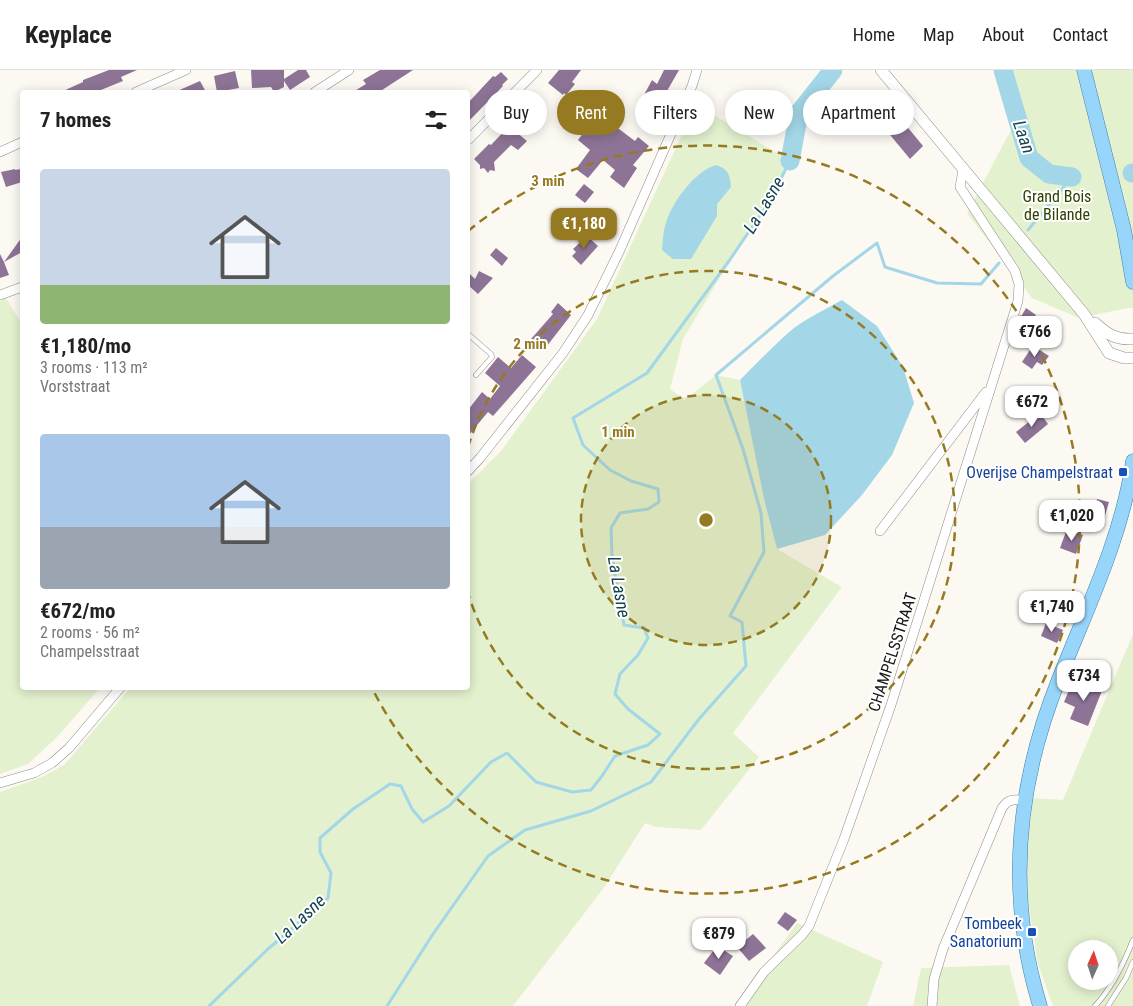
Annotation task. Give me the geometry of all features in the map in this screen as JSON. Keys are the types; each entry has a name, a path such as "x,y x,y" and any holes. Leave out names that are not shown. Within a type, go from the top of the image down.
{"main road":[{"path":"1084,70 1124,230 1133,282"},
{"path":"1040,1006 1029,972 1021,916 1019,864 1025,800 1031,765 1042,723 1109,554 1130,484 1133,460"}],"street":[{"path":"141,90 186,70"},
{"path":"318,90 349,70"},
{"path":"470,138 537,70"},
{"path":"470,469 562,353 588,316 627,235 692,86 697,70"},
{"path":"881,70 1084,314 1109,353 1124,358 1133,358"},
{"path":"0,152 20,143"},
{"name":"CHAMPELSSTRAAT","path":"740,1006 764,972 802,935 810,923 844,839 891,705 1018,300 1019,284 1015,271 960,187 963,170"},
{"path":"0,295 20,288"},
{"path":"1084,314 1106,334 1121,340 1133,340"},
{"name":"CHAMPELSSTRAAT","path":"880,531 991,385"},
{"path":"0,783 34,772 52,763 69,748 118,690"},
{"path":"932,1006 934,979 942,949 1002,808 1006,802 1025,800"}],"lane":[{"path":"470,336 492,357 476,376"},
{"path":"1095,1006 1117,974 1133,940"},
{"path":"1108,1006 1126,978 1133,962"}],"green space":[{"name":"Grand Bois de Bilande","path":"1010,70 1133,70 1133,308 1079,318 1032,298 967,213 1020,113"},
{"path":"715,116 725,122 725,135 747,135 790,161 683,339 670,389 685,400 716,375 740,380 764,499 777,549 842,587 733,733 759,757 701,830 656,827 645,823 603,889 513,1006 0,1006 0,792 42,777 64,765 128,690 470,690 470,482 501,451 597,319 682,135 715,135"},
{"path":"6,298 20,321 20,690 98,690 56,738 28,764 0,774 0,301"},
{"path":"1133,634 1133,1006 1053,1006 1038,964 1025,881 1032,798 1063,800"},
{"path":"797,923 883,962 867,1006 738,1006"},
{"path":"1009,965 1020,1006 913,1006 921,968"}],"water":[{"path":"716,165 728,173 731,187 717,204 717,216 691,259 673,259 662,250 664,229 673,206 693,180 708,168"},
{"path":"842,300 877,326 903,367 914,403 892,455 862,495 825,535 777,549 764,499 740,380 794,328"}],"building":[{"path":"109,70 137,70 121,77 123,81 101,90 65,90 83,82 83,80"},
{"path":"251,70 284,70 284,79 298,70 306,70 310,77 290,90 284,81 284,87 278,90 273,90 271,87 252,88"},
{"path":"380,70 413,70 382,90 356,90 366,84 363,80"},
{"path":"559,70 581,70 572,82 575,84 570,90 557,90 548,83"},
{"path":"664,70 679,70 668,90 647,90 652,80 657,84"},
{"path":"235,71 239,88 217,90 214,76"},
{"path":"501,72 508,79 499,90 485,90 485,105 470,120 470,101 493,76 495,77"},
{"path":"200,81 205,90 180,90"},
{"path":"625,134 635,141 638,137 649,146 633,165 637,168 624,188 610,177 615,170 603,160 588,178 576,169 590,150 578,140 582,135"},
{"path":"500,135 520,135 527,141 518,150 511,145 494,162 495,171 490,170 488,173 484,168 480,169 480,165 474,159 489,144 491,145"},
{"path":"890,135 914,135 923,146 910,159"},
{"path":"20,169 20,183 6,187 1,172"},
{"path":"584,184 594,192 585,203 575,195"},
{"path":"587,236 598,246 581,265 572,256 576,252 573,249"},
{"path":"20,240 20,253 4,262"},
{"path":"496,248 508,258 502,266 490,255"},
{"path":"0,254 9,275 0,278"},
{"path":"479,271 493,278 478,294 470,287 470,274 475,279"},
{"path":"558,303 571,315 543,351 531,339 553,314 551,312"},
{"path":"1026,308 1036,315 1026,328 1018,322"},
{"path":"1035,347 1049,356 1042,365 1037,362 1032,369 1022,362 1030,350 1032,351"},
{"path":"522,355 536,367 493,416 488,412 470,434 470,407 482,392 490,399 500,386 485,373 498,357 511,368"},
{"path":"1040,413 1048,424 1025,443 1016,432"},
{"path":"1097,499 1109,502 1101,529 1089,525"},
{"path":"1067,529 1083,535 1076,554 1060,548"},
{"path":"1046,623 1063,630 1057,643 1041,636"},
{"path":"1084,680 1103,688 1088,726 1070,719 1075,707 1064,702 1070,688 1079,692"},
{"path":"785,912 797,920 788,931 777,923"},
{"path":"753,934 766,948 749,961 737,947"},
{"path":"717,946 733,956 720,975 704,963"}],"waterway":[{"name":"Laan","path":"790,161 799,113 833,70"},
{"name":"Laan","path":"1003,70 1029,158 1049,174 1072,177"},
{"name":"La Lasne","path":"209,1006 268,949 328,898 331,873 320,852 320,838 353,809 390,784 401,786 412,809 423,822 449,806 491,762 507,753 536,782 572,792 591,790 615,756 648,745 660,734 628,709 615,694 620,674 638,655 648,638 644,628 624,625 612,557 611,528 620,513 648,509 659,502 658,489 631,481 610,470 583,445 573,418 647,373 729,261 767,205 790,161"},
{"path":"1028,230 1072,177"},
{"path":"387,1006 433,934 488,856 525,830 591,811 651,782 699,719 746,666 742,622 730,616 764,552 761,513 743,449 716,375 833,276 877,243 885,267 937,283 981,284 999,263"}],"place":[{"name":"Overijse Champelstraat","path":"1123,472"},
{"name":"Tombeek Sanatorium","path":"1032,932"}]}
